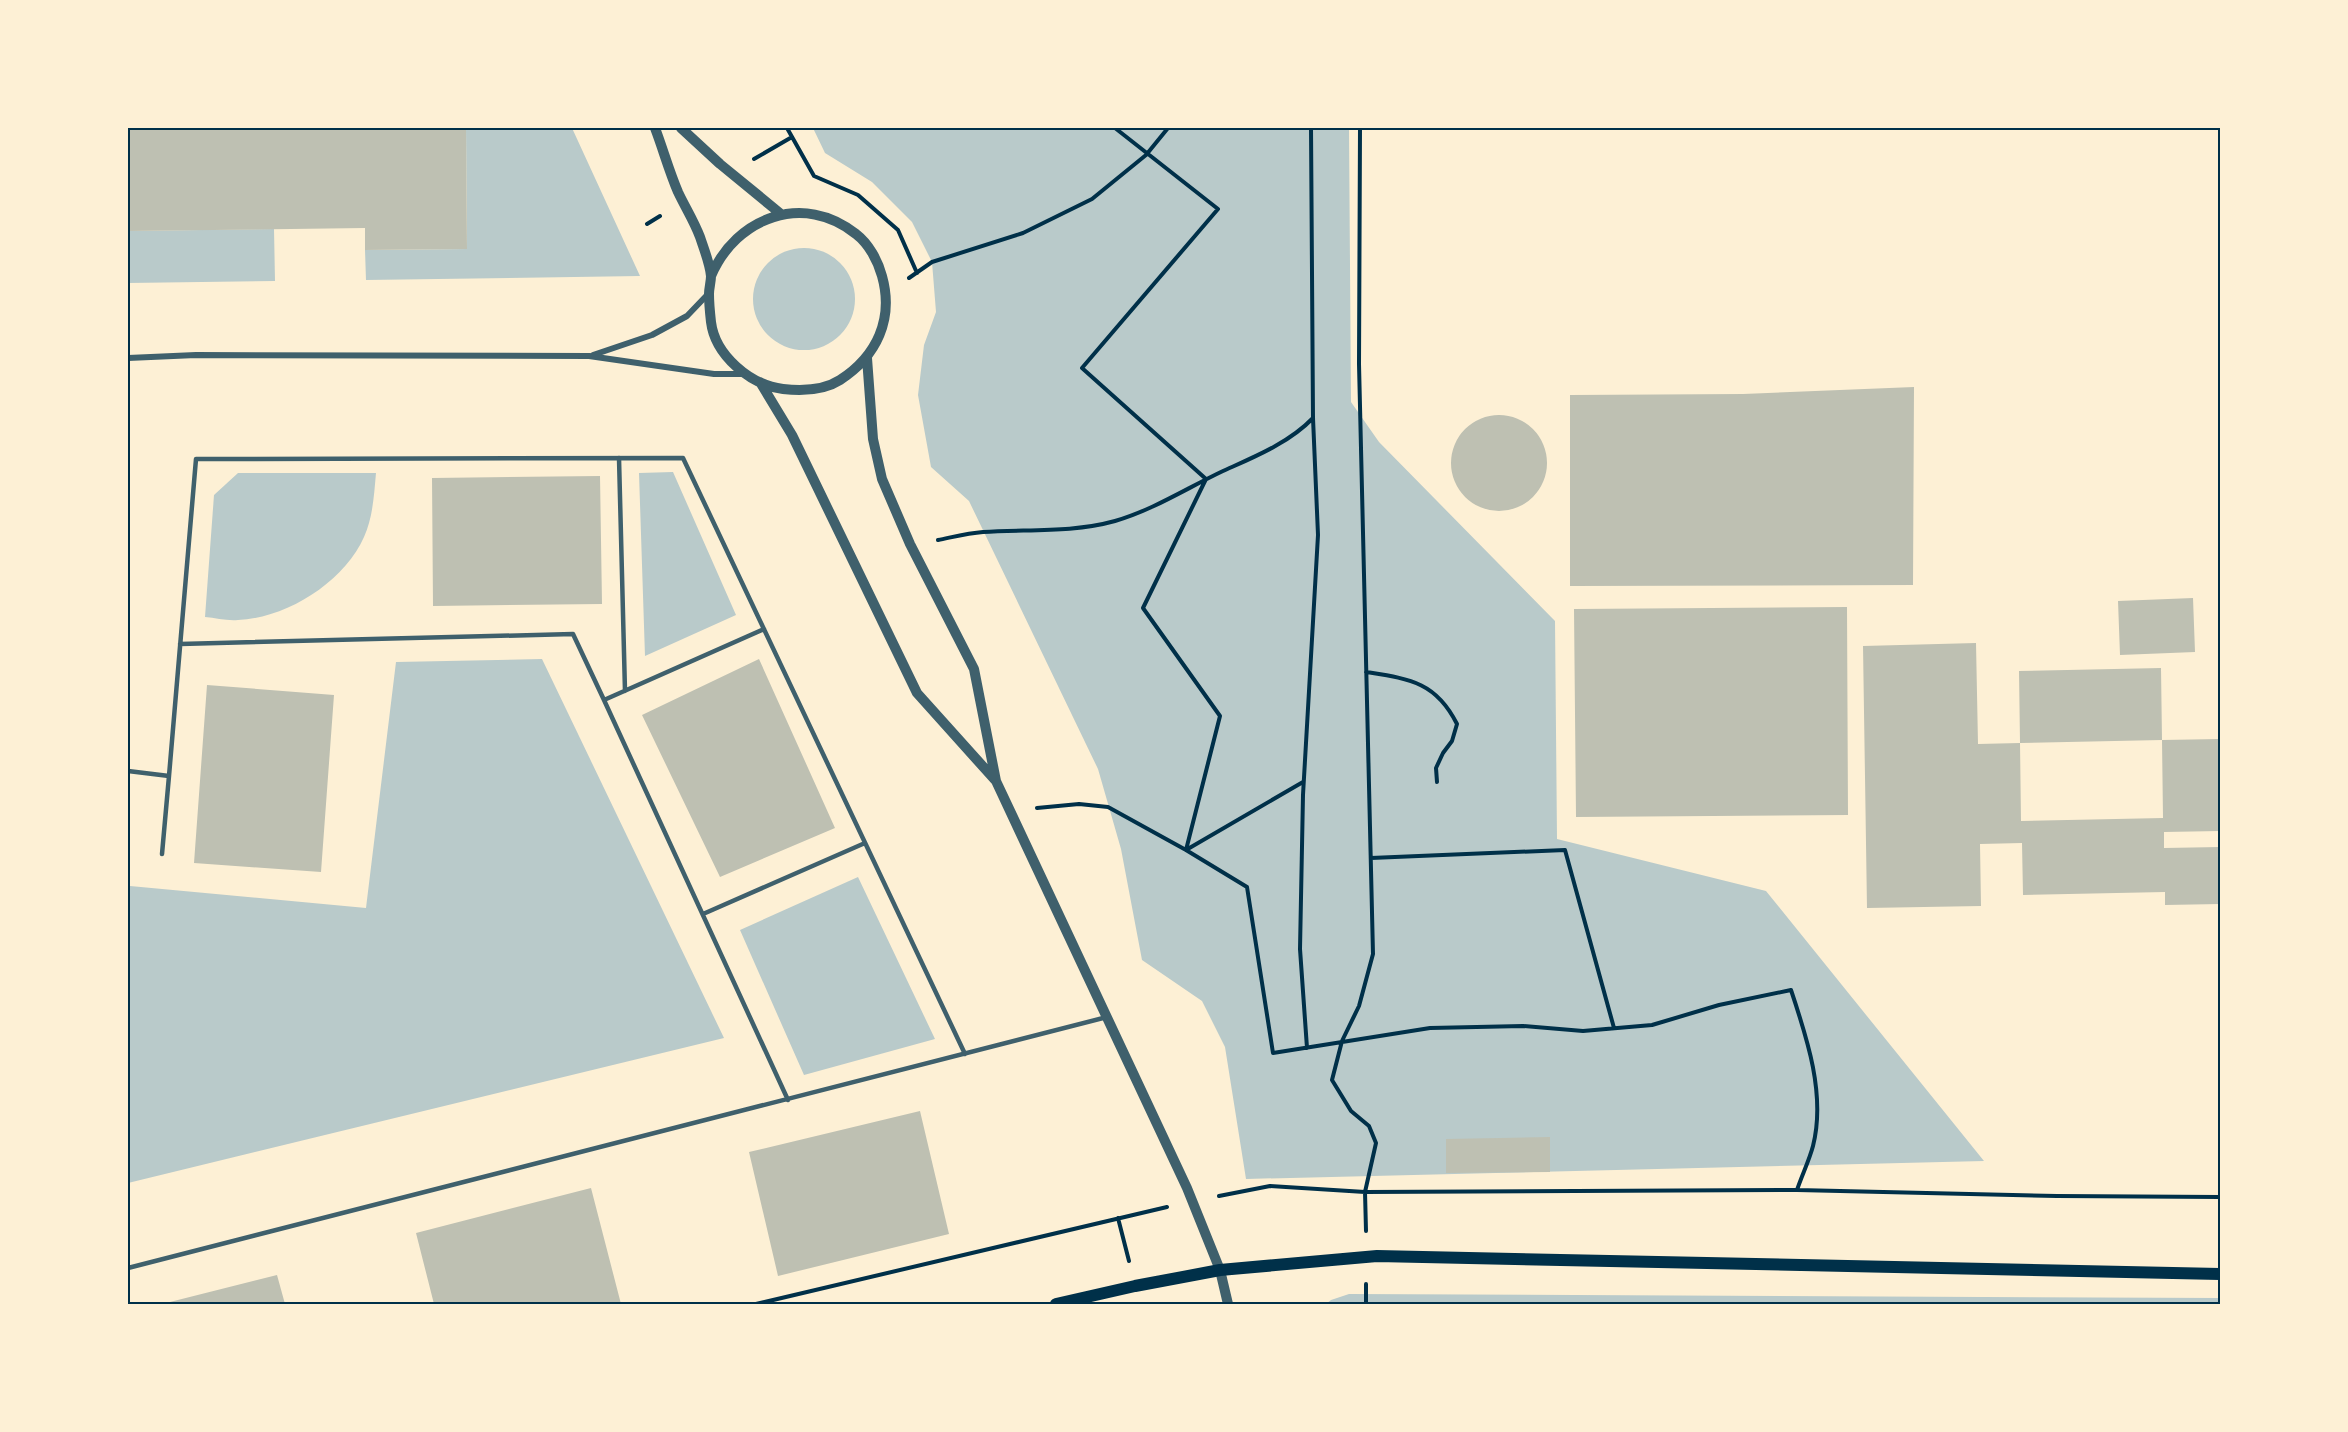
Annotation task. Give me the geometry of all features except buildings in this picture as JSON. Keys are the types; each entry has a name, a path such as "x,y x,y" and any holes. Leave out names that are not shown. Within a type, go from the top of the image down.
{"main road":[{"path":"1056,1305 1135,1286 1220,1270 1377,1256 2220,1274"}],"street":[{"path":"655,128 678,191 699,235 711,276"},
{"path":"681,128 720,164 781,214"},
{"path":"808,213 832,219 858,234 878,261 887,294 884,328 867,358 838,381 802,391 778,388 744,374 723,352 711,324 709,293 711,276 719,258 731,242 752,225 781,214 808,213"},
{"path":"589,356 652,336 687,316 709,293"},
{"path":"128,358 589,356 714,374 744,374"},
{"path":"867,358 873,439 882,479 910,544 974,669 996,782"},
{"path":"760,382 792,435 917,693 996,782 1187,1188 1220,1270 1228,1305"}],"lane":[{"path":"620,458 625,692"},
{"path":"162,854 196,459 683,458 965,1053"},
{"path":"604,700 764,628"},
{"path":"180,644 573,633 788,1100"},
{"path":"128,771 169,776"},
{"path":"703,914 865,843"},
{"path":"128,1268 1108,1017"}],"path":[{"path":"1114,128 1218,209 1082,368 1206,479"},
{"path":"887,294 932,262 1023,233 1092,199 1146,154 1168,128"},
{"path":"1307,1048 1300,949 1304,782 1318,535 1313,418 1311,128"},
{"path":"1360,128 1359,364 1373,954 1359,1006 1342,1041 1332,1080 1351,1112 1369,1126 1376,1143 1365,1192"},
{"path":"910,544 976,533 1053,531 1115,521 1177,495 1267,451 1305,426 1313,418"},
{"path":"1186,850 1220,716 1143,608 1206,479"},
{"path":"1366,672 1411,681 1429,688 1450,710 1457,724 1452,741 1436,768 1437,782"},
{"path":"1186,850 1304,782"},
{"path":"1010,810 1079,804 1108,807 1186,850 1247,888 1273,1053 1430,1028 1523,1026 1583,1031 1652,1025 1719,1005 1791,990 1805,1031 1818,1092 1813,1144 1797,1190"},
{"path":"1371,858 1565,850 1614,1028"},
{"path":"1270,1186 1365,1192 1797,1190 2220,1197"},
{"path":"756,1305 1127,1216"}],"shaded area":[{"path":"466,128 572,128 640,276 366,280 365,250 467,249"},
{"path":"813,128 1349,128 1351,402 1379,442 1555,621 1557,839 1766,891 1984,1161 1246,1179 1225,1047 1202,1001 1142,960 1121,849 1098,769 969,501 931,467 918,395 924,345 936,312 932,262 912,222 872,182 825,153"},
{"path":"274,229 275,281 128,283 128,231"},
{"path":"804,248 823,252 840,263 851,280 855,299 851,318 840,335 823,346 804,350 785,346 768,335 757,318 753,299 757,280 768,263 785,252"},
{"path":"673,472 736,615 645,656 639,473"},
{"path":"238,473 376,473 371,514 364,537 355,553 343,569 312,595 276,613 257,618 226,620 205,617 214,495"},
{"path":"542,659 724,1038 128,1183 128,906 130,886 366,908 396,662"},
{"path":"858,877 935,1039 804,1075 740,930"},
{"path":"1349,1294 2220,1298 2220,1304 1326,1304"}]}
